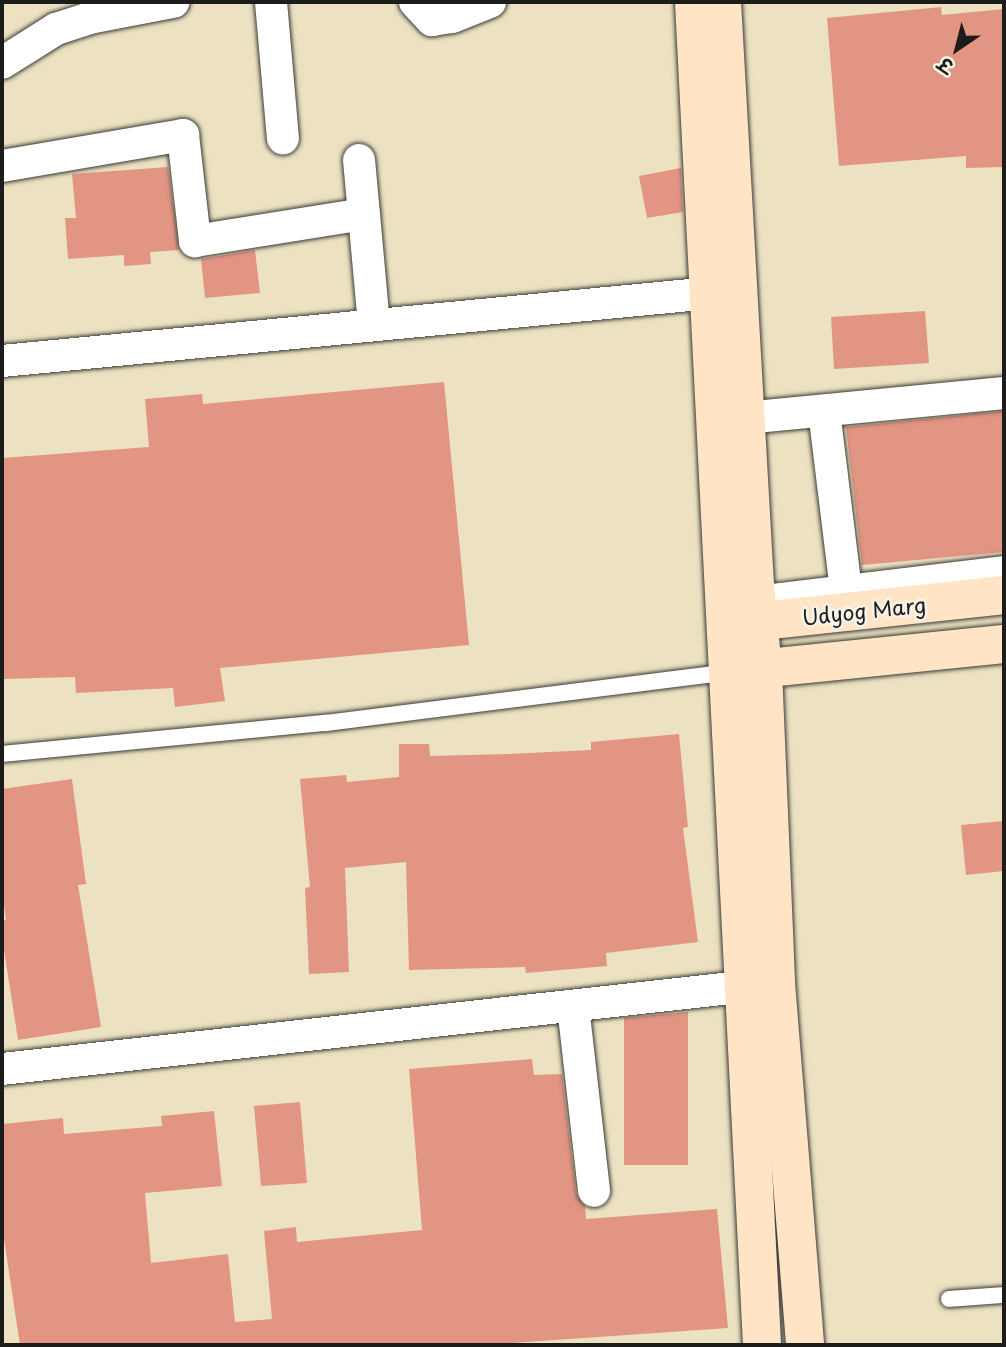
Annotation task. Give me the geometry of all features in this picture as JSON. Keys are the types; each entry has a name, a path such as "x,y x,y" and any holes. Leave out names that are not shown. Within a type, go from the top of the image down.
{"main road":[{"path":"694,2 723,292 746,616"},
{"path":"722,2 723,292 745,418 746,671 760,985 762,1345"},
{"name":"Udyog Marg","path":"746,616 1004,595"},
{"path":"746,671 1004,644"},
{"path":"760,985 805,1345"}],"street":[{"path":"2,63 57,29 89,18 173,2"},
{"path":"271,2 283,138"},
{"path":"415,2 432,20 453,17 490,2"},
{"path":"2,166 183,135 195,241 364,214"},
{"path":"359,160 374,324"},
{"path":"2,361 723,292"},
{"path":"745,418 1004,393"},
{"path":"824,411 846,589"},
{"path":"746,616 846,589 1004,572"},
{"path":"2,1069 760,985"},
{"path":"573,1006 594,1191"}],"lane":[{"path":"2,754 326,723 746,671"},
{"path":"950,1299 1004,1295"}],"building":[{"path":"941,7 942,15 1004,9 1004,167 966,168 966,156 839,166 827,18"},
{"path":"168,167 179,250 150,252 151,264 124,266 124,255 68,259 65,218 76,218 72,174"},
{"path":"681,168 683,212 647,218 639,176"},
{"path":"255,250 260,293 205,298 201,259"},
{"path":"925,311 929,363 834,369 831,317"},
{"path":"444,382 469,645 220,668 225,701 175,707 173,688 76,693 75,677 3,679 2,458 149,447 145,399 202,394 203,404"},
{"path":"1004,411 1004,552 862,565 846,427"},
{"path":"679,734 688,827 683,828 698,942 606,953 607,966 526,973 525,967 409,970 406,862 345,868 349,972 309,974 305,888 310,887 300,779 346,775 347,782 399,777 399,744 429,744 430,756 507,754 591,750 591,742"},
{"path":"72,779 86,884 78,885 101,1027 18,1040 2,937 2,920 6,920 2,890 2,789"},
{"path":"1004,821 1004,871 966,875 961,825"},
{"path":"688,1012 688,1165 624,1165 624,1018"},
{"path":"532,1059 534,1075 562,1074 576,1193 585,1206 586,1219 717,1209 728,1328 481,1345 20,1345 2,1226 2,1124 63,1118 64,1134 162,1126 161,1116 214,1111 222,1186 145,1193 151,1263 228,1254 235,1322 272,1319 264,1231 296,1227 297,1242 422,1230 409,1069"},
{"path":"300,1102 307,1183 261,1186 254,1106"}]}
